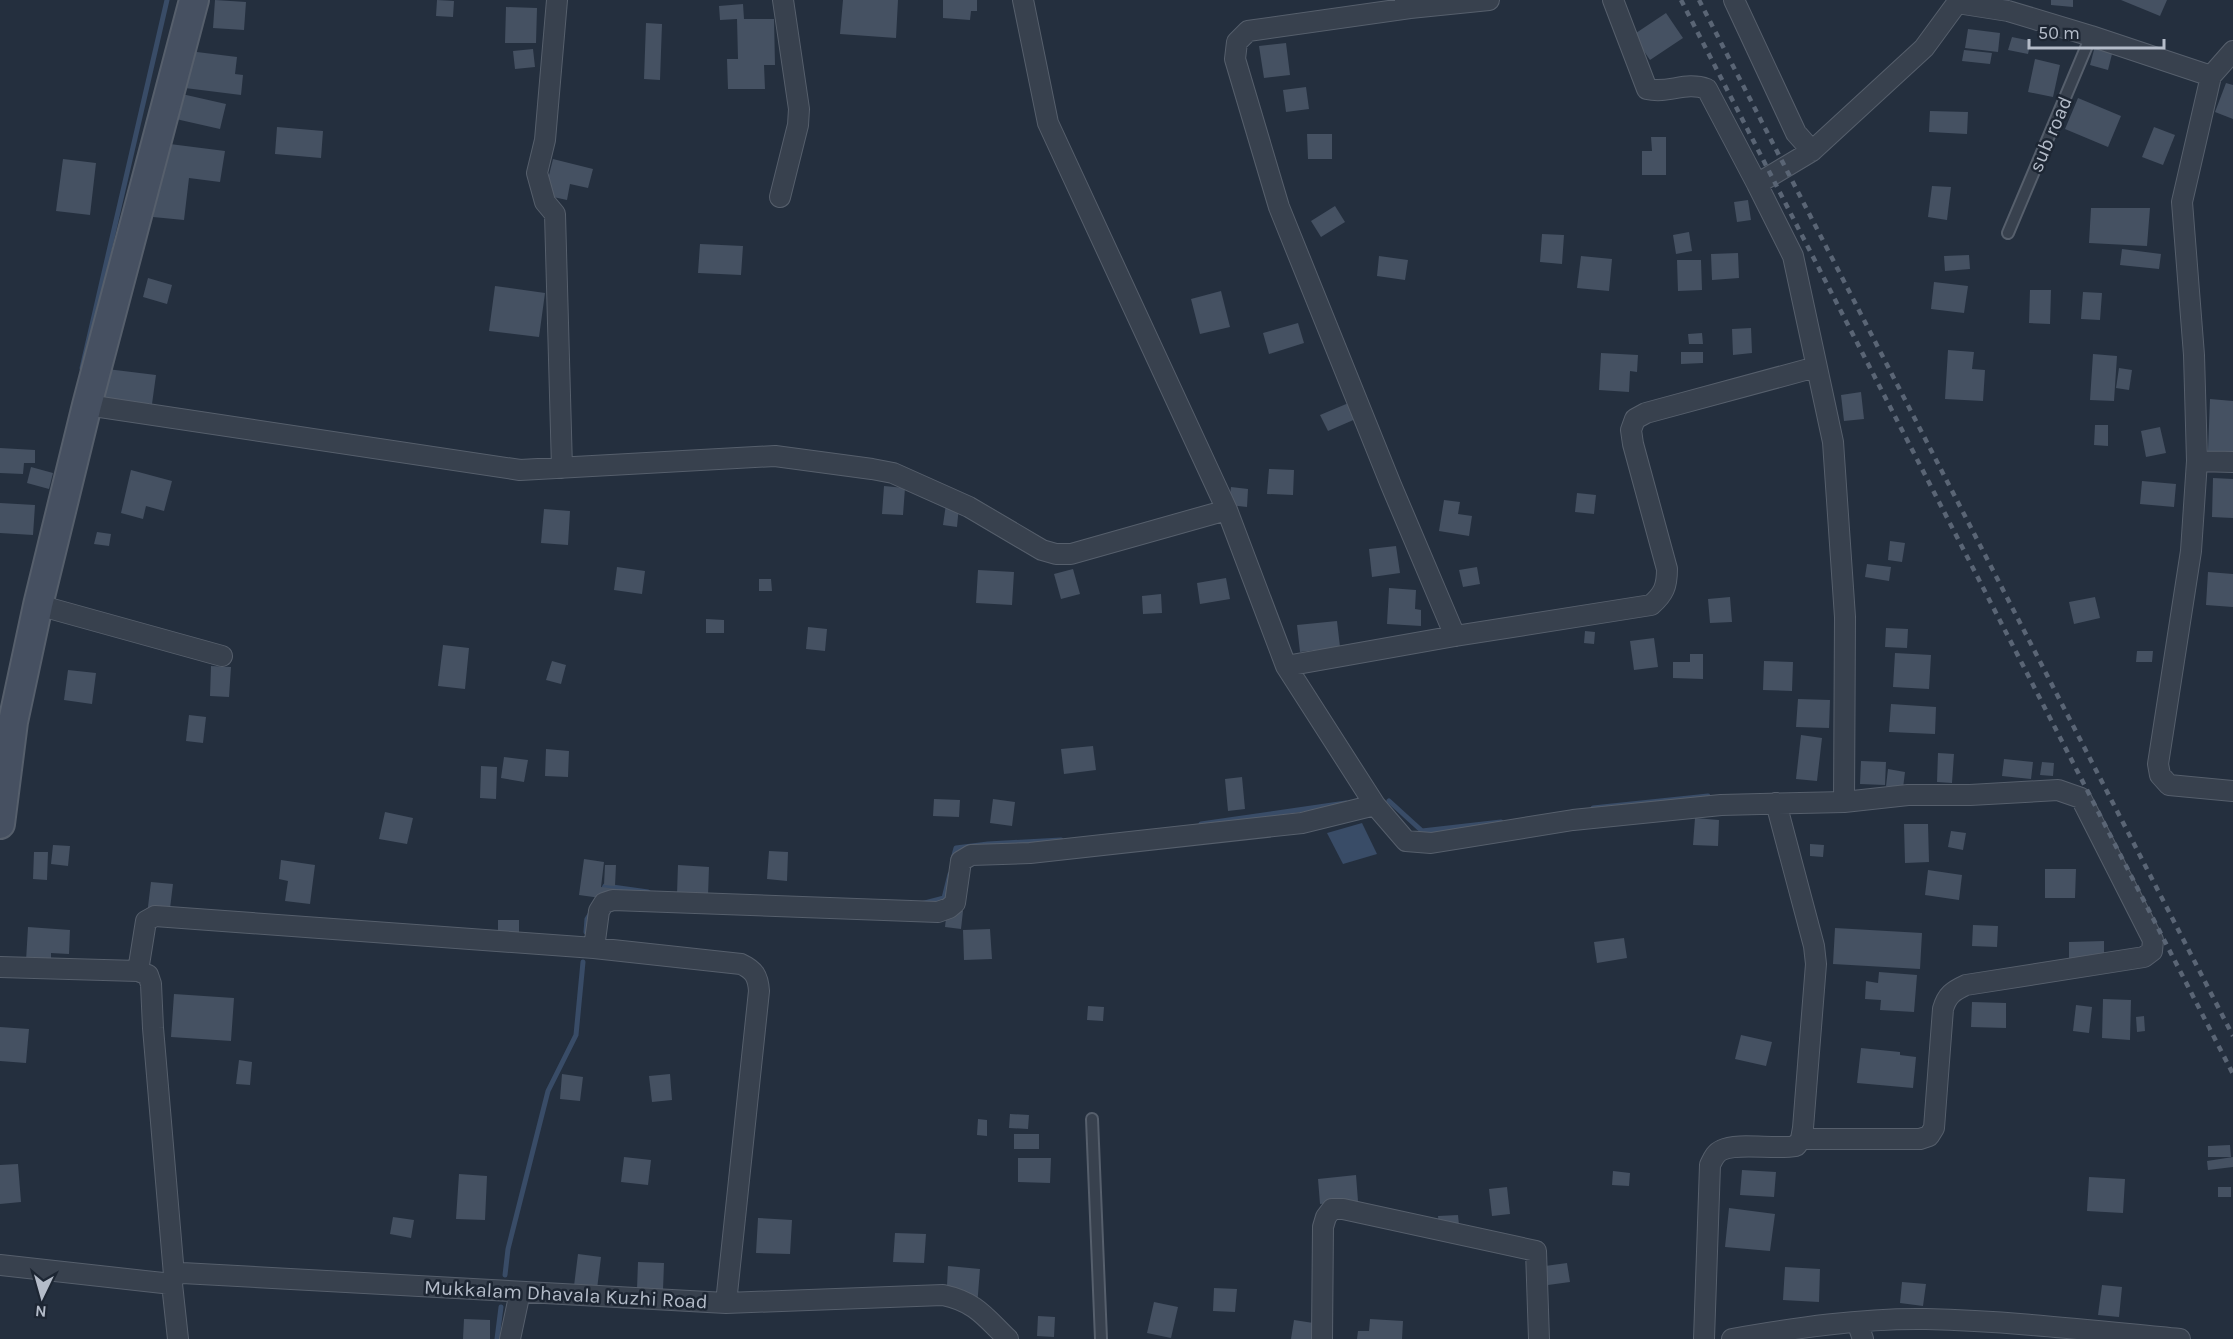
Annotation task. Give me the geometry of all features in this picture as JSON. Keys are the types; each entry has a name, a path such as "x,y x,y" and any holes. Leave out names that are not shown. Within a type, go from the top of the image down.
{"main road":[{"path":"0,824 8,721 87,405 194,0"}],"street":[{"path":"557,0 545,140 537,173 545,202 555,214 562,468"},
{"path":"780,198 798,125 799,109 783,0"},
{"path":"1023,0 1048,123 1227,510 1286,666 1375,805 1406,841 1431,843 1573,820 1721,806 1844,802 1908,795 1970,795 2058,790 2081,798 2153,940 2152,951 2144,957 1966,985 1952,991 1943,1009 1934,1128 1929,1136 1920,1139 1801,1139"},
{"path":"1455,636 1387,475 1279,207 1235,59 1237,42 1248,32 1407,4 1489,0"},
{"path":"1613,0 1647,89 1660,92 1694,84 1707,89 1793,256 1833,442 1845,617 1844,802"},
{"path":"1734,0 1796,133 1812,151"},
{"path":"1757,184 1812,151 1924,48 1957,3 2008,11 2211,76"},
{"path":"2233,51 2211,76 2182,202 2194,355 2197,461 2191,551 2158,764 2160,775 2169,785 2233,791"},
{"path":"1286,666 1651,605 1661,597 1667,583 1667,569 1631,430 1635,419 1646,413 1816,367"},
{"path":"87,405 520,470 775,456 893,473 969,507 1042,550 1056,554 1071,554 1227,510"},
{"path":"2197,461 2233,462"},
{"path":"38,605 222,656"},
{"path":"1704,1339 1710,1165 1715,1155 1723,1149 1734,1147 1784,1148 1796,1146 1801,1139 1816,964 1814,946 1776,803"},
{"path":"594,948 599,911 604,903 613,900 938,912 955,903 961,861 970,855 1030,853 1302,823 1375,805"},
{"path":"138,971 146,921 155,916 594,948 741,964 753,970 758,980 759,991 726,1303"},
{"path":"0,967 138,971 148,975 151,984 178,1339"},
{"path":"1322,1339 1323,1227 1326,1216 1332,1209 1343,1209 1536,1251 1539,1339"},
{"name":"Mukkalam Dhavala Kuzhi Road","path":"0,1265 173,1280 182,1273 726,1303 943,1296 961,1299 973,1305 1008,1339"},
{"path":"510,1339 520,1292"},
{"path":"1732,1339 1860,1330 1925,1319 2027,1324 2180,1339"}],"lane":[{"name":"sub road","path":"2008,233 2091,36"},
{"path":"1092,1119 1101,1339"}],"water":[{"path":"1362,823 1377,854 1343,864 1327,833"}],"building":[{"path":"215,0 246,2 244,30 213,28"},
{"path":"437,0 454,1 453,17 436,16"},
{"path":"843,0 898,0 896,38 840,34"},
{"path":"943,0 977,0 977,11 971,11 970,20 943,18"},
{"path":"2051,0 2073,0 2073,7 2051,5"},
{"path":"2121,0 2167,0 2160,16"},
{"path":"743,4 744,19 774,19 775,65 764,65 765,89 728,89 727,59 738,59 737,19 720,20 719,6"},
{"path":"506,7 537,8 536,43 505,43"},
{"path":"1666,13 1683,38 1650,60 1633,35"},
{"path":"646,23 662,24 660,80 644,79"},
{"path":"1968,29 2000,33 1998,52 1965,48"},
{"path":"2012,37 2031,41 2028,54 2008,50"},
{"path":"1286,43 1290,75 1264,78 1259,46"},
{"path":"2095,46 2113,50 2108,70 2090,65"},
{"path":"533,49 535,67 515,69 513,51"},
{"path":"1964,50 1992,53 1990,64 1962,61"},
{"path":"189,51 237,57 235,74 243,75 241,95 185,88"},
{"path":"2035,59 2060,65 2053,97 2028,92"},
{"path":"2226,83 2233,85 2233,119 2215,112"},
{"path":"1306,87 1309,109 1286,112 1283,90"},
{"path":"173,92 226,104 220,129 167,117"},
{"path":"2078,98 2121,116 2108,147 2065,129"},
{"path":"1930,111 1968,112 1967,134 1929,132"},
{"path":"277,127 323,131 321,158 275,154"},
{"path":"2154,127 2175,135 2163,165 2142,157"},
{"path":"1307,134 1332,134 1332,159 1308,159"},
{"path":"1651,137 1666,137 1666,175 1642,175 1642,151 1652,151"},
{"path":"162,143 225,151 220,182 189,178 184,220 153,217"},
{"path":"63,159 96,163 90,215 56,211"},
{"path":"553,159 593,169 588,188 570,184 567,200 544,195"},
{"path":"1932,186 1951,187 1947,220 1928,217"},
{"path":"1748,200 1751,220 1737,222 1734,202"},
{"path":"1335,206 1345,222 1321,237 1311,221"},
{"path":"2091,208 2150,208 2147,246 2089,243"},
{"path":"1689,232 1692,251 1676,254 1673,235"},
{"path":"1542,234 1564,235 1562,264 1540,262"},
{"path":"700,244 743,246 741,275 698,273"},
{"path":"2122,249 2161,254 2159,269 2120,265"},
{"path":"1738,253 1739,278 1712,280 1711,254"},
{"path":"1969,255 1970,269 1945,271 1944,256"},
{"path":"1379,256 1408,260 1405,280 1377,276"},
{"path":"1581,256 1612,259 1609,291 1577,288"},
{"path":"1677,260 1701,260 1702,290 1678,291"},
{"path":"148,278 172,285 167,304 143,297"},
{"path":"1934,282 1968,286 1964,313 1931,309"},
{"path":"495,286 545,293 539,337 489,331"},
{"path":"2030,290 2051,290 2050,324 2029,323"},
{"path":"1221,291 1230,327 1200,334 1191,299"},
{"path":"2083,292 2102,293 2100,320 2081,319"},
{"path":"1298,323 1304,343 1269,354 1263,333"},
{"path":"1751,328 1752,353 1733,355 1732,329"},
{"path":"1702,333 1703,344 1689,344 1688,334"},
{"path":"1948,350 1974,352 1972,369 1985,370 1983,401 1945,399"},
{"path":"1681,352 1703,352 1703,363 1681,364"},
{"path":"1601,353 1638,355 1637,372 1630,371 1629,392 1599,390"},
{"path":"2093,354 2117,356 2114,401 2090,400"},
{"path":"2119,368 2132,370 2129,390 2116,388"},
{"path":"107,369 156,375 152,404 104,398"},
{"path":"1861,392 1864,419 1844,421 1841,395"},
{"path":"2210,399 2233,401 2233,452 2208,451"},
{"path":"1351,402 1358,418 1328,431 1320,415"},
{"path":"2095,425 2108,425 2108,446 2094,445"},
{"path":"2160,427 2166,453 2146,457 2141,431"},
{"path":"0,448 35,450 35,463 24,463 23,474 0,473"},
{"path":"31,467 53,473 49,489 27,483"},
{"path":"1269,469 1294,470 1293,495 1267,494"},
{"path":"131,470 172,481 164,511 146,506 143,519 121,513"},
{"path":"2213,478 2233,479 2233,518 2212,517"},
{"path":"2142,481 2176,484 2174,507 2140,504"},
{"path":"884,486 905,488 903,515 882,514"},
{"path":"1231,487 1248,489 1247,507 1229,505"},
{"path":"1577,493 1596,495 1594,514 1575,512"},
{"path":"1444,500 1460,502 1458,514 1472,516 1469,536 1439,531"},
{"path":"0,503 35,505 33,535 0,533"},
{"path":"946,504 959,506 957,527 943,525"},
{"path":"544,509 570,511 568,545 541,543"},
{"path":"97,532 111,534 109,546 94,544"},
{"path":"1890,541 1905,543 1902,562 1888,560"},
{"path":"1396,546 1400,573 1372,577 1369,549"},
{"path":"1867,564 1891,567 1889,581 1865,577"},
{"path":"617,567 645,571 642,594 614,590"},
{"path":"1477,567 1480,584 1463,587 1459,570"},
{"path":"1073,569 1080,594 1061,599 1054,574"},
{"path":"978,570 1014,572 1012,605 976,603"},
{"path":"2208,572 2233,574 2233,607 2206,605"},
{"path":"1226,578 1230,599 1200,604 1197,583"},
{"path":"759,579 771,579 772,591 759,591"},
{"path":"1389,588 1416,590 1415,609 1421,610 1421,626 1387,624"},
{"path":"1161,594 1162,613 1143,614 1142,596"},
{"path":"1730,597 1732,622 1710,623 1708,599"},
{"path":"2095,597 2100,618 2074,624 2069,602"},
{"path":"706,619 724,620 724,633 706,633"},
{"path":"1337,621 1340,647 1300,652 1297,625"},
{"path":"808,627 827,629 825,651 806,649"},
{"path":"1886,628 1908,629 1907,648 1885,647"},
{"path":"1585,631 1595,632 1594,644 1584,643"},
{"path":"1654,638 1658,667 1634,670 1630,641"},
{"path":"443,645 469,648 465,689 438,686"},
{"path":"2137,651 2153,651 2152,662 2136,662"},
{"path":"1895,653 1931,655 1929,689 1893,687"},
{"path":"1690,654 1703,654 1703,679 1673,678 1673,662 1690,662"},
{"path":"552,661 566,665 561,684 546,680"},
{"path":"1764,661 1793,662 1792,691 1763,690"},
{"path":"211,666 231,667 229,697 210,696"},
{"path":"68,670 96,673 92,704 64,700"},
{"path":"1798,699 1830,700 1829,728 1796,727"},
{"path":"1891,704 1936,707 1935,734 1889,732"},
{"path":"189,715 206,717 203,743 186,741"},
{"path":"1801,735 1822,738 1817,781 1796,779"},
{"path":"1093,746 1096,770 1064,774 1061,749"},
{"path":"546,749 569,751 568,777 545,776"},
{"path":"1938,753 1954,754 1952,783 1937,782"},
{"path":"504,757 528,760 524,782 501,778"},
{"path":"2004,759 2033,762 2031,779 2002,776"},
{"path":"1861,761 1886,762 1885,785 1860,784"},
{"path":"2042,762 2054,763 2053,776 2040,775"},
{"path":"481,766 497,767 496,799 480,798"},
{"path":"1888,769 1905,772 1903,788 1886,786"},
{"path":"1242,777 1245,809 1228,811 1225,779"},
{"path":"934,799 960,800 959,817 933,816"},
{"path":"993,799 1015,802 1012,826 990,823"},
{"path":"385,812 413,818 407,844 379,839"},
{"path":"1695,818 1719,820 1718,846 1693,845"},
{"path":"1904,824 1928,824 1929,862 1905,863"},
{"path":"1951,831 1966,833 1963,850 1948,847"},
{"path":"1810,844 1824,845 1823,857 1810,856"},
{"path":"53,845 70,846 68,866 51,864"},
{"path":"769,851 788,852 787,881 767,879"},
{"path":"34,852 48,852 47,880 33,879"},
{"path":"584,859 604,862 601,887 617,889 615,900 579,895"},
{"path":"281,860 315,865 310,904 285,901 288,881 279,879"},
{"path":"605,865 616,865 615,886 604,885"},
{"path":"678,865 709,867 708,896 677,894"},
{"path":"2045,869 2076,869 2075,898 2045,898"},
{"path":"1928,870 1962,875 1959,900 1925,895"},
{"path":"151,882 173,884 168,925 146,923"},
{"path":"947,909 963,911 961,929 945,927"},
{"path":"498,920 519,920 519,941 498,941"},
{"path":"1973,925 1998,926 1997,947 1972,946"},
{"path":"28,927 70,930 69,954 51,953 51,962 26,961"},
{"path":"1835,928 1922,933 1920,969 1833,964"},
{"path":"990,929 992,959 964,960 963,930"},
{"path":"1624,938 1627,958 1597,963 1594,942"},
{"path":"2104,941 2104,961 2069,962 2069,942"},
{"path":"1879,972 1917,975 1914,1012 1880,1010 1881,1000 1865,999 1866,981 1878,983"},
{"path":"174,994 234,998 231,1041 171,1037"},
{"path":"2103,999 2131,1000 2130,1040 2102,1038"},
{"path":"1972,1002 2006,1003 2006,1028 1971,1027"},
{"path":"2076,1005 2092,1007 2089,1033 2073,1031"},
{"path":"1088,1006 1104,1007 1103,1021 1087,1020"},
{"path":"2144,1016 2145,1031 2137,1032 2136,1017"},
{"path":"0,1027 29,1029 26,1063 0,1061"},
{"path":"1741,1035 1772,1042 1766,1066 1735,1059"},
{"path":"1861,1048 1900,1052 1900,1055 1916,1057 1913,1088 1857,1083"},
{"path":"239,1060 252,1062 250,1085 236,1084"},
{"path":"562,1074 583,1077 580,1101 560,1099"},
{"path":"670,1074 672,1100 652,1102 649,1076"},
{"path":"1010,1114 1029,1115 1028,1129 1009,1128"},
{"path":"978,1119 987,1120 987,1136 977,1135"},
{"path":"1014,1134 1039,1134 1039,1149 1014,1149"},
{"path":"2230,1145 2231,1157 2208,1157 2208,1146"},
{"path":"624,1157 651,1160 648,1185 621,1182"},
{"path":"2233,1157 2233,1167 2208,1170 2207,1161"},
{"path":"1018,1158 1051,1158 1050,1183 1018,1182"},
{"path":"18,1164 21,1202 0,1204 0,1165"},
{"path":"1742,1170 1776,1172 1774,1197 1740,1195"},
{"path":"1613,1171 1630,1173 1629,1186 1612,1185"},
{"path":"459,1174 487,1176 485,1220 456,1219"},
{"path":"1356,1175 1358,1201 1320,1204 1318,1179"},
{"path":"2089,1177 2125,1179 2123,1213 2087,1211"},
{"path":"1507,1187 1510,1214 1492,1216 1489,1189"},
{"path":"2218,1187 2231,1187 2231,1197 2218,1197"},
{"path":"1729,1208 1775,1214 1770,1251 1725,1247"},
{"path":"1458,1215 1459,1225 1439,1226 1438,1216"},
{"path":"393,1217 414,1220 411,1238 390,1234"},
{"path":"758,1218 792,1220 790,1254 756,1253"},
{"path":"895,1233 926,1234 924,1263 893,1262"},
{"path":"578,1254 601,1257 597,1289 574,1286"},
{"path":"638,1262 664,1263 663,1290 637,1289"},
{"path":"1567,1263 1570,1282 1548,1285 1545,1266"},
{"path":"948,1266 980,1269 977,1307 946,1305"},
{"path":"1785,1267 1820,1269 1819,1302 1783,1300"},
{"path":"1902,1282 1926,1284 1923,1306 1900,1303"},
{"path":"2102,1285 2122,1287 2119,1317 2098,1315"},
{"path":"1214,1288 1237,1289 1235,1312 1213,1311"},
{"path":"1154,1302 1178,1307 1171,1338 1147,1333"},
{"path":"1038,1316 1055,1317 1054,1337 1037,1336"},
{"path":"464,1319 490,1320 490,1339 463,1339"},
{"path":"1370,1319 1403,1321 1402,1339 1357,1339 1358,1331 1369,1331"},
{"path":"1294,1320 1320,1324 1318,1339 1291,1339"}],"waterway":[{"path":"82,368 167,0"},
{"path":"1593,808 1708,796"},
{"path":"1389,801 1422,831 1501,822"},
{"path":"1201,824 1346,803"},
{"path":"953,859 956,848 1061,840"},
{"path":"921,904 944,898 950,874"},
{"path":"602,892 605,886 648,892"},
{"path":"586,932 587,919 592,911"},
{"path":"505,1275 508,1249 548,1091 576,1035 583,962"},
{"path":"497,1339 501,1307"}],"railway":[{"path":"1681,0 2233,1074"},
{"path":"1699,0 2233,1036"}]}
